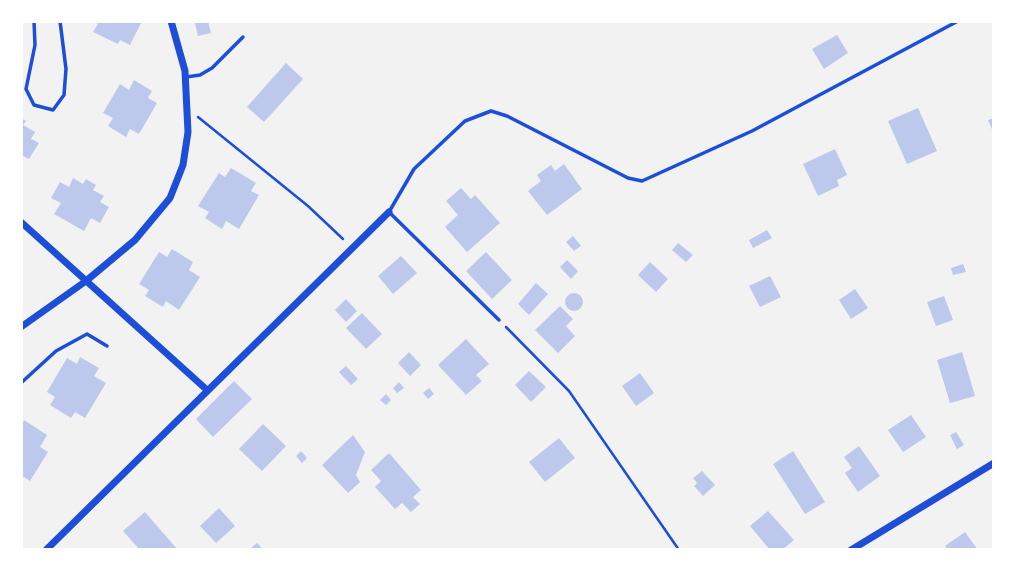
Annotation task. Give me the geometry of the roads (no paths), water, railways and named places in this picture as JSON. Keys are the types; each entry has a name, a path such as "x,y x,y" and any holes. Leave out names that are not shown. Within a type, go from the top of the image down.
{"street":[{"path":"21,327 86,281 135,240 170,198 183,165 188,108 186,77 171,21"},
{"path":"46,550 389,212"},
{"path":"21,222 207,390"},
{"path":"851,550 994,463"}],"lane":[{"path":"34,21 35,45 26,89 34,105 53,110 64,95 66,69 60,21"},
{"path":"499,320 389,212 414,169 440,142 466,121 491,111 507,116 628,178 642,181 752,131 958,21"},
{"path":"186,77 201,75 212,68 243,37"},
{"path":"21,383 56,351 88,334 107,346"}]}
